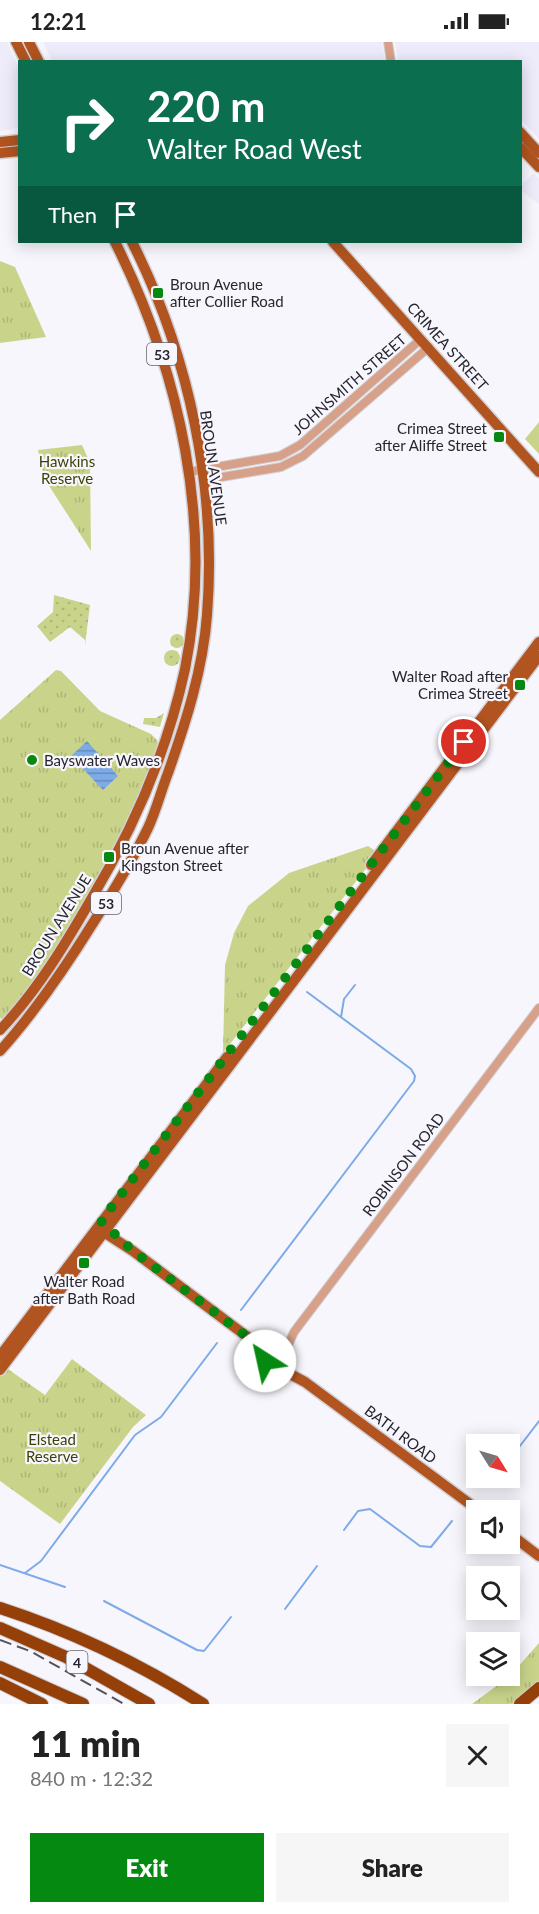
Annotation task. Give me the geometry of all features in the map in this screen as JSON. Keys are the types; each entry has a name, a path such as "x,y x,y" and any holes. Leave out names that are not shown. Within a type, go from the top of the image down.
{"highway":[{"path":"0,1608 102,1648 163,1679 203,1704"},
{"name":"4","path":"0,1628 87,1668 149,1704"},
{"name":"4","path":"0,1667 83,1704"},
{"path":"0,1683 42,1704"},
{"path":"520,1704 539,1688"}],"main road":[{"path":"16,42 25,60"},
{"path":"29,42 38,60"},
{"path":"522,134 539,153"},
{"path":"0,142 18,140"},
{"path":"522,149 539,167"},
{"path":"0,153 18,151"},
{"name":"BROUN AVENUE","path":"0,1030 30,995 61,949 114,860 134,819 166,733 185,669 192,611 195,551 188,472 181,426 155,329 116,243"},
{"name":"BROUN AVENUE","path":"0,1051 41,1004 127,868 149,826 181,738 195,685 207,616 209,550 203,476 185,375 166,322 132,243"},
{"name":"CRIMEA STREET","path":"334,243 539,472"},
{"path":"0,1370 103,1227 539,642"},
{"path":"0,1356 103,1227 539,656"},
{"name":"BATH ROAD","path":"103,1227 249,1338 278,1355 305,1382 466,1502"},
{"name":"BATH ROAD","path":"249,1338 264,1357"},
{"path":"264,1357 267,1364 278,1355"},
{"name":"ROBINSON ROAD","path":"264,1357 278,1355"},
{"path":"520,1542 539,1556"}],"street":[{"path":"388,42 391,60"},
{"name":"JOHNSMITH STREET","path":"188,472 203,476 281,467 303,456 425,343"},
{"name":"ROBINSON ROAD","path":"278,1355 539,1008"}],"shaded area":[{"path":"0,42 7,42 18,66 18,128 0,131"},
{"path":"43,42 382,42 385,60 52,60"},
{"path":"395,42 539,42 539,139 522,120 522,60 398,60"},
{"path":"534,173 539,179 539,204 522,192 522,184"}],"green space":[{"path":"0,261 15,267 46,337 0,343"},
{"path":"539,422 539,454 525,439"},
{"name":"Hawkins Reserve","path":"82,445 90,463 91,551 44,478 38,450"},
{"path":"54,595 90,605 85,645 85,640 70,627 50,642 37,626 53,612"},
{"path":"177,634 182,636 184,641 182,646 177,648 172,646 170,641 172,636"},
{"path":"172,650 180,658 172,666 164,658"},
{"path":"56,670 61,671 100,711 151,734 157,740 159,748 128,825 81,909 24,997 3,1019 0,1018 0,720"},
{"path":"164,713 160,727 143,724 144,718 156,718"},
{"path":"368,846 378,853 223,1053 225,965 234,933 248,906 289,873"},
{"name":"Elstead Reserve","path":"72,1359 146,1415 133,1427 60,1524 0,1481 0,1374 5,1367 45,1395"},
{"path":"539,1643 539,1688 517,1704 472,1704 496,1686 520,1686 520,1665"}],"water":[{"path":"87,741 118,776 103,790 71,756"}],"waterway":[{"path":"341,1017 344,999 355,985"},
{"path":"241,1310 414,1081 415,1076 411,1069 307,992"},
{"path":"25,1573 41,1561 135,1435 161,1417 217,1343"},
{"path":"520,1446 539,1421"},
{"path":"344,1530 358,1511 370,1509 420,1546 431,1547 452,1521"},
{"path":"0,1565 65,1587"},
{"path":"285,1609 317,1566"},
{"path":"104,1601 197,1650 204,1651 231,1617"}],"railway":[{"path":"0,1640 30,1651 124,1704"}],"place":[{"name":"Broun Avenue after Collier Road","path":"158,293"},
{"name":"Crimea Street after Aliffe Street","path":"499,437"},
{"name":"Walter Road after Crimea Street","path":"520,685"},
{"name":"Bayswater Waves","path":"32,760"},
{"name":"Broun Avenue after Kingston Street","path":"109,857"},
{"name":"Walter Road after Bath Road","path":"84,1263"}],"route":[{"path":"265,1361 249,1338 133,1251 116,1232 101,1221 464,742"}]}
